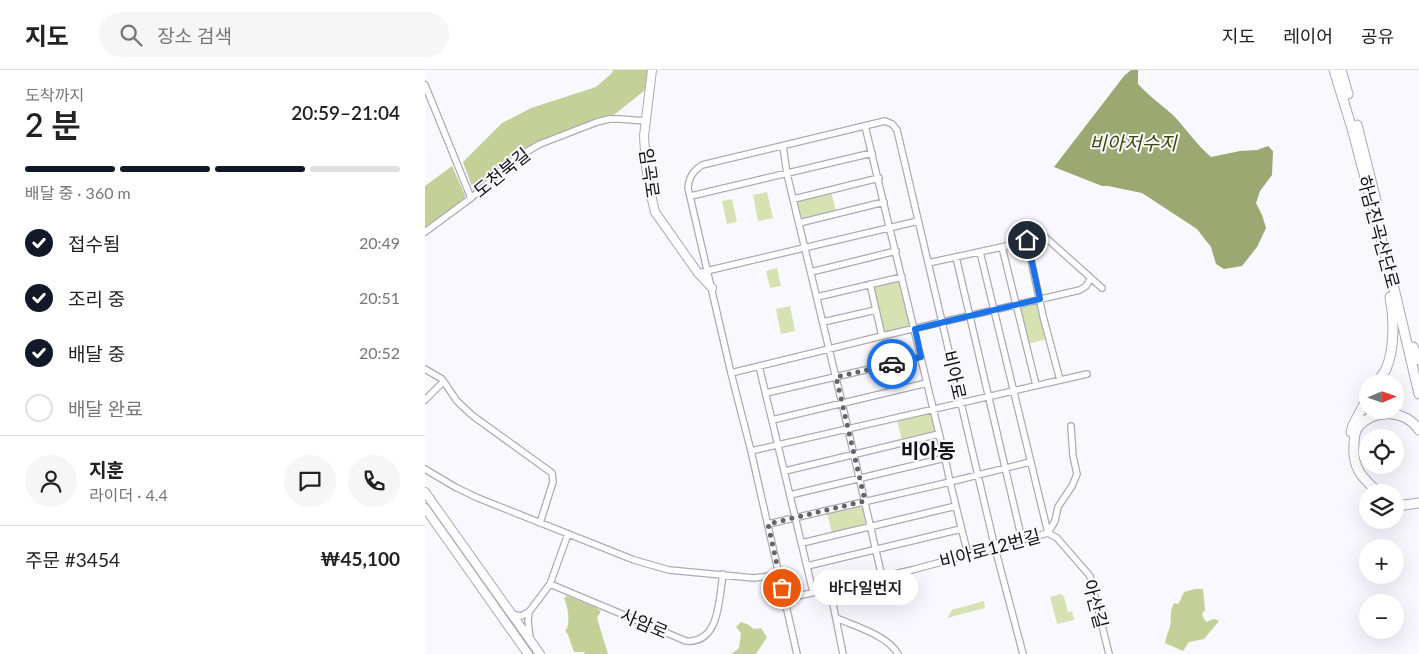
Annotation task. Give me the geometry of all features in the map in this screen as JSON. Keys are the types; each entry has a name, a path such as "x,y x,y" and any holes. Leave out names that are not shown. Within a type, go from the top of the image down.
{"highway":[{"name":"하남진곡산단로","path":"1334,70 1353,132 1393,284 1419,394"},
{"name":"하남진곡산단로","path":"1341,70 1360,136 1419,370"},
{"path":"1380,240 1381,257 1392,304 1393,333 1386,368 1382,374"},
{"path":"1413,346 1419,360"},
{"path":"1359,413 1348,438 1354,472 1362,484"},
{"path":"1368,484 1358,470 1353,455 1354,439 1358,427 1368,418 1380,414 1393,413 1406,417 1419,430"},
{"path":"1404,498 1419,499"},
{"path":"1404,505 1419,503"}],"main road":[{"name":"임곡로","path":"651,70 644,136 646,166 655,212 698,273 712,288"},
{"path":"425,492 530,638 534,652"},
{"path":"425,508 534,652"}],"street":[{"path":"425,85 471,198"},
{"name":"도천북길","path":"425,232 471,198 519,156 540,144 609,119 620,118 645,122"},
{"name":"비아로","path":"797,654 688,188 689,181 696,169 702,165 885,121 895,127 995,548 1023,654"},
{"path":"865,126 968,555"},
{"path":"783,146 787,174 843,403 882,578"},
{"path":"691,196 872,153"},
{"path":"794,199 879,178"},
{"path":"799,223 884,202"},
{"path":"698,273 918,221"},
{"path":"928,264 1002,248 1044,236 1102,288"},
{"path":"1027,240 1060,380"},
{"path":"1002,248 1036,385"},
{"path":"811,272 896,251"},
{"path":"980,252 1048,534"},
{"path":"956,257 1022,540"},
{"path":"817,297 902,277"},
{"path":"731,373 829,348 1080,290 1086,286 1091,278"},
{"path":"870,284 882,336"},
{"path":"823,322 876,310"},
{"path":"766,393 921,357"},
{"path":"759,366 813,592"},
{"path":"425,369 442,378 465,410 551,473 553,482 540,523"},
{"path":"751,451 1087,374"},
{"path":"425,400 443,381"},
{"path":"772,420 927,383"},
{"path":"1048,534 1055,521 1058,507 1072,486 1077,474 1073,456 1071,426"},
{"path":"785,471 939,434"},
{"path":"790,495 945,458"},
{"path":"768,524 1030,462"},
{"path":"425,469 455,488 634,560 669,570 754,578 779,575"},
{"path":"802,543 955,506"},
{"path":"807,566 961,529"},
{"path":"511,614 521,616 529,612 550,584 568,534"},
{"name":"비아로12번길","path":"785,599 882,578 1048,534"},
{"name":"아산길","path":"1048,534 1057,538 1090,576 1109,654"},
{"name":"사암로","path":"550,584 687,641 694,642 709,632 716,621 723,574"},
{"path":"830,589 843,654"},
{"path":"529,612 530,638"},
{"path":"837,618 882,638 898,654"}],"shaded area":[{"path":"613,70 648,70 644,91 610,118 536,145 474,192 463,162 502,123 531,108 596,87"},
{"path":"452,166 465,195 464,199 425,230 425,186"},
{"path":"831,191 836,211 804,220 801,217 798,202 800,199"},
{"path":"767,192 773,218 758,221 753,195"},
{"path":"732,199 737,222 727,224 722,201"},
{"path":"777,268 781,286 770,288 766,271"},
{"path":"899,282 910,325 886,332 883,330 873,289 875,286"},
{"path":"1035,303 1039,305 1047,339 1028,344 1019,310 1022,306"},
{"path":"790,306 795,331 781,334 776,309"},
{"path":"929,412 933,415 937,430 934,433 902,441 897,420"},
{"path":"863,507 866,522 864,525 832,533 827,513"},
{"path":"1203,589 1205,610 1202,614 1204,619 1207,622 1213,619 1219,621 1204,639 1189,642 1183,651 1165,643 1165,641 1170,627 1172,606 1174,603 1178,604 1184,592"},
{"path":"1061,594 1064,597 1068,612 1072,611 1074,620 1057,624 1050,597"},
{"path":"567,596 601,611 597,618 608,654 574,652 565,630 568,625 568,617 564,598"},
{"path":"984,601 985,608 947,618 952,610"},
{"path":"741,622 754,629 761,628 767,637 756,654 731,654 739,648 741,633 736,627"}],"water":[{"name":"비아저수지","path":"1131,70 1138,70 1138,84 1174,116 1211,157 1240,151 1257,150 1268,146 1273,151 1272,175 1260,191 1256,203 1266,228 1257,247 1242,266 1224,269 1216,264 1211,247 1197,229 1142,193 1102,186 1054,167 1124,76"}],"way so far":[{"path":"782,588 768,524 865,501 836,377 892,364"}],"place":[{"name":"바다일번지","path":"782,588"}],"district":[{"name":"비아동","path":"928,451"}],"route":[{"path":"892,364 921,357 915,329 1040,299 1027,240"}]}
